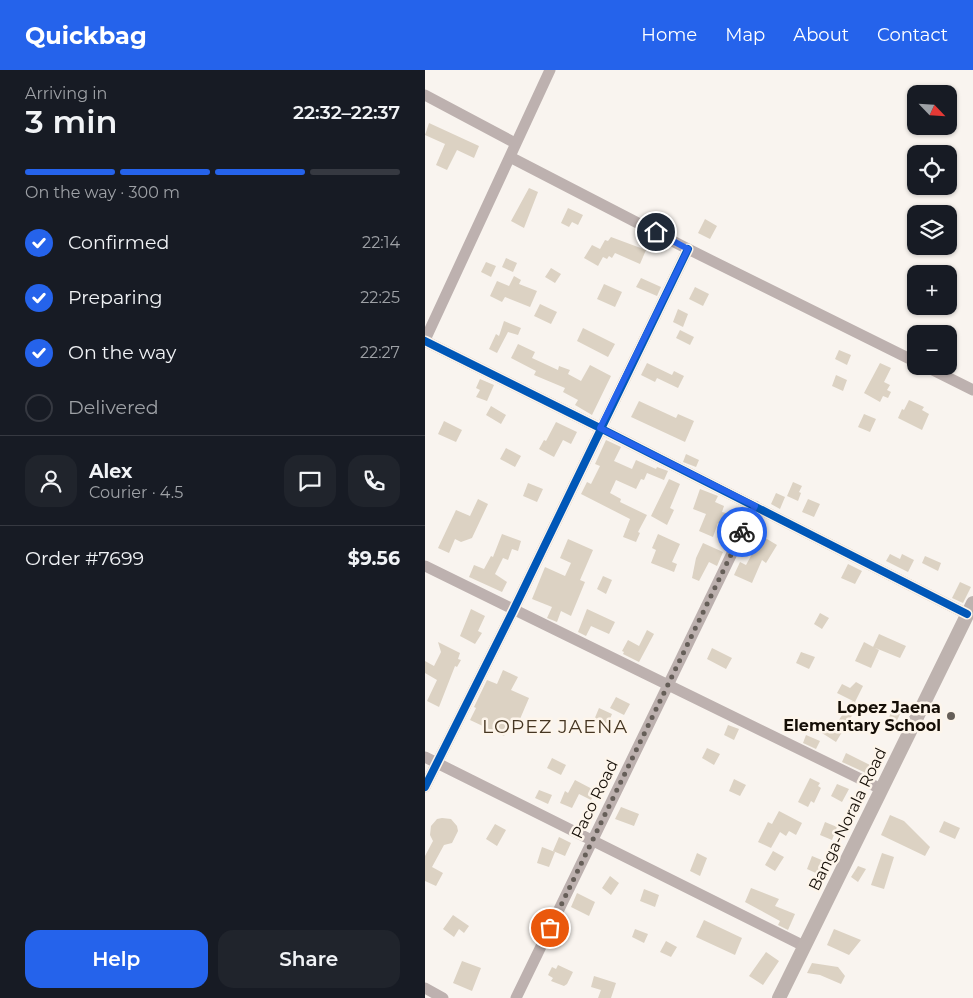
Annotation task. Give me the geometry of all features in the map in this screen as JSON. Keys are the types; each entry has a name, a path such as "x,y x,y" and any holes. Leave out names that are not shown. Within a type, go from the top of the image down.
{"main road":[{"name":"Banga-Norala Road","path":"779,998 970,608"}],"street":[{"path":"549,70 425,340 755,506 970,608"},
{"path":"425,95 515,143"},
{"path":"510,157 688,249 907,358"},
{"path":"425,787 688,249"},
{"path":"943,375 973,390"},
{"name":"Paco Road","path":"516,998 755,506"},
{"path":"425,566 881,789"},
{"path":"425,757 804,946"},
{"path":"425,988 443,998"}],"building":[{"path":"429,123 479,146 474,158 457,150 447,170 436,165 445,144 425,135"},
{"path":"529,188 538,192 524,228 511,221"},
{"path":"568,208 583,215 578,225 572,222 569,227 561,223"},
{"path":"705,219 717,226 710,239 698,233"},
{"path":"611,237 646,250 640,264 615,253 612,258 609,256 607,259 603,257 598,266 584,258 592,245 600,249 605,240 608,241"},
{"path":"506,258 517,263 513,272 502,267"},
{"path":"486,262 496,266 491,277 481,272"},
{"path":"551,268 561,274 555,283 545,277"},
{"path":"514,276 521,280 519,284 537,291 530,307 505,297 502,302 490,296 497,281 509,286"},
{"path":"641,278 661,287 657,296 636,287"},
{"path":"604,284 622,292 615,307 597,299"},
{"path":"695,287 709,294 703,306 689,299"},
{"path":"540,304 557,312 551,324 534,316"},
{"path":"678,309 688,314 683,327 673,322"},
{"path":"504,321 521,328 518,335 508,332 497,353 489,349 496,334 499,336"},
{"path":"583,328 615,344 608,357 577,341"},
{"path":"680,330 694,337 690,345 676,338"},
{"path":"518,344 535,352 532,358 558,370 559,366 570,370 568,374 581,381 590,365 611,376 592,415 575,405 578,400 563,392 565,388 534,375 536,371 511,358"},
{"path":"839,350 851,355 847,365 835,359"},
{"path":"647,363 672,375 674,371 684,376 678,388 657,378 655,382 641,375"},
{"path":"880,363 891,368 884,382 890,385 887,390 891,392 888,398 883,396 880,402 864,393"},
{"path":"836,375 847,380 843,391 832,386"},
{"path":"480,379 494,385 487,401 476,397 480,390 476,388"},
{"path":"909,400 924,407 922,410 929,414 922,430 898,418"},
{"path":"639,401 676,418 678,414 694,421 685,442 631,417"},
{"path":"491,406 506,415 501,424 486,415"},
{"path":"864,414 876,419 870,432 858,427"},
{"path":"444,421 462,430 456,442 438,434"},
{"path":"556,422 577,432 571,444 563,440 554,457 539,449 544,440 546,441"},
{"path":"606,440 621,447 614,461 632,469 636,460 656,469 657,467 668,471 664,480 647,473 644,480 641,479 636,489 616,480 610,493 621,499 620,502 647,515 638,532 640,533 636,542 623,537 630,519 581,494 587,482 591,484 600,466 595,464"},
{"path":"506,448 521,456 515,467 500,459"},
{"path":"686,454 699,460 696,467 683,462"},
{"path":"669,479 680,484 670,508 674,510 667,525 651,516"},
{"path":"793,482 802,486 798,501 787,496"},
{"path":"528,483 543,489 537,502 523,496"},
{"path":"700,489 718,496 715,502 724,506 722,512 741,517 736,528 718,523 713,537 699,531 706,514 693,509"},
{"path":"776,493 785,497 780,509 771,504"},
{"path":"478,499 488,504 472,538 461,542 455,539 449,553 438,548 456,510 470,516"},
{"path":"808,499 820,504 814,517 802,512"},
{"path":"502,534 521,541 518,551 512,549 508,560 503,558 495,574 507,582 502,592 469,577 474,565 484,569 491,556 493,557"},
{"path":"658,534 680,544 672,562 677,564 674,572 651,563 656,550 652,548"},
{"path":"762,536 777,545 766,563 762,560 752,583 734,575 740,562 746,565"},
{"path":"568,539 593,550 580,580 585,582 571,616 561,611 557,622 547,618 552,607 532,599 545,567 565,576 571,563 560,558"},
{"path":"703,543 723,552 717,566 709,562 699,581 692,578 696,558"},
{"path":"890,554 900,559 902,554 914,560 908,572 886,561"},
{"path":"925,556 941,563 938,571 922,563"},
{"path":"848,564 862,571 855,584 841,578"},
{"path":"603,576 612,580 606,594 597,589"},
{"path":"960,582 971,587 963,603 952,598"},
{"path":"471,609 485,616 478,631 482,633 475,644 460,636"},
{"path":"587,609 615,622 609,634 591,626 586,636 578,632"},
{"path":"820,613 829,618 822,629 814,624"},
{"path":"647,630 654,634 639,662 623,654 624,652 622,651 628,640 639,646"},
{"path":"879,634 906,646 900,658 873,647"},
{"path":"438,642 460,653 458,659 461,660 457,667 455,666 439,707 427,701 437,680 425,673 425,661 434,666 441,652"},
{"path":"864,642 879,650 871,668 855,661"},
{"path":"712,648 732,658 726,669 707,659"},
{"path":"801,652 815,657 809,669 796,663"},
{"path":"503,670 518,677 511,690 529,698 517,726 510,723 504,736 470,720 487,680 497,684"},
{"path":"856,682 863,686 855,702 837,693 842,684 850,688"},
{"path":"616,697 630,704 624,715 610,708"},
{"path":"852,701 859,704 836,742 822,733 830,720 836,724"},
{"path":"599,708 612,714 607,726 594,720"},
{"path":"892,710 900,714 892,731 885,727"},
{"path":"728,725 739,729 734,740 724,735"},
{"path":"806,735 820,741 816,749 803,743"},
{"path":"707,748 720,754 714,765 702,758"},
{"path":"846,753 870,765 866,773 842,762"},
{"path":"552,758 566,765 561,775 547,768"},
{"path":"810,778 820,783 818,786 821,788 814,803 811,801 808,807 798,802"},
{"path":"734,779 746,785 740,796 729,791"},
{"path":"575,780 596,791 591,800 579,794 572,808 560,803 565,791 568,793"},
{"path":"837,784 849,789 842,802 831,796"},
{"path":"539,790 552,795 548,804 535,798"},
{"path":"621,807 639,814 634,826 615,819"},
{"path":"779,811 802,823 796,835 789,831 786,836 780,832 771,848 758,842 768,822 772,824"},
{"path":"890,815 904,821 930,847 925,856 881,835"},
{"path":"437,819 451,819 457,826 458,831 452,843 444,845 432,867 443,873 436,886 425,881 425,856 433,841 430,835 431,826"},
{"path":"944,821 960,828 955,839 939,832"},
{"path":"825,822 837,827 832,840 820,835"},
{"path":"495,824 506,830 497,846 486,839"},
{"path":"559,837 571,843 565,856 553,851"},
{"path":"542,847 555,852 549,867 537,863"},
{"path":"773,851 784,857 775,871 765,865"},
{"path":"697,853 707,858 700,876 690,871"},
{"path":"882,853 894,857 884,889 871,885"},
{"path":"812,856 824,861 818,874 807,869"},
{"path":"858,866 866,869 858,882 851,877"},
{"path":"610,876 619,883 611,895 602,888"},
{"path":"751,888 779,899 775,906 795,914 788,930 778,925 780,921 745,902"},
{"path":"644,889 659,895 655,907 640,901"},
{"path":"577,893 595,902 589,916 571,907"},
{"path":"453,915 469,926 464,933 459,929 454,937 443,929"},
{"path":"704,920 742,938 735,955 696,937"},
{"path":"635,929 648,934 644,943 632,937"},
{"path":"834,929 861,940 849,955 827,945"},
{"path":"666,941 677,947 671,957 660,952"},
{"path":"766,952 779,961 763,985 749,976"},
{"path":"462,961 481,968 472,991 453,983"},
{"path":"812,963 838,967 845,976 841,984 820,975 807,973"},
{"path":"558,965 573,972 564,986 551,981 553,978 548,975 552,967 556,969"},
{"path":"594,976 616,983 611,998 598,998 601,990 591,987"}],"cycle path":[{"path":"425,787 513,611 688,249"},
{"path":"425,341 967,614"}],"way so far":[{"path":"550,928 742,532"}],"place":[{"name":"Lopez Jaena Elementary School","path":"951,716"}],"district":[{"name":"LOPEZ JAENA","path":"555,726"}],"route":[{"path":"656,232 688,249 600,428 755,506 742,532"}]}
